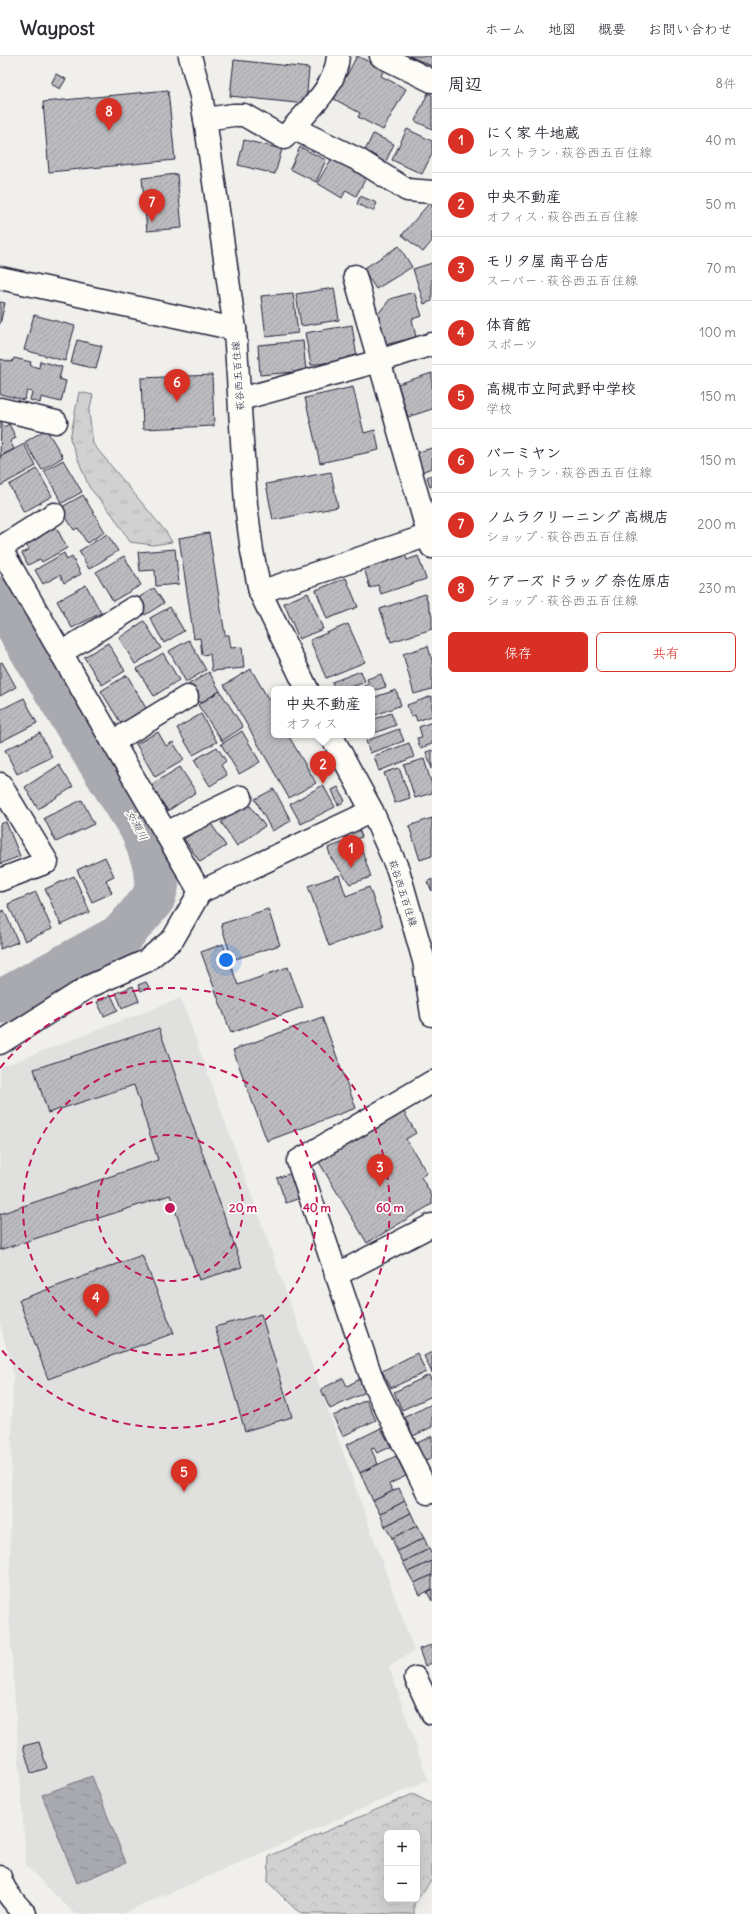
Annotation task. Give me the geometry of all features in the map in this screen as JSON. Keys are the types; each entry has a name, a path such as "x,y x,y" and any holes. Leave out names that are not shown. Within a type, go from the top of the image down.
{"street":[{"name":"萩谷西五百住線","path":"190,56 201,96 205,119 235,329 241,399 246,505 260,592 306,686"},
{"path":"205,119 244,115 284,138 325,92 337,70 338,56"},
{"path":"381,56 432,81"},
{"path":"293,128 358,160 407,190 432,192"},
{"path":"260,592 431,539 355,276"},
{"path":"0,278 235,329"},
{"path":"241,399 379,361 432,344"},
{"path":"0,409 56,422"},
{"path":"54,514 0,548 200,892"},
{"path":"61,653 133,608"},
{"path":"113,742 187,697"},
{"name":"萩谷西五百住線","path":"333,738 372,811 398,870 428,961 432,1015"},
{"path":"0,784 47,862 0,880"},
{"path":"166,833 241,797"},
{"path":"0,1043 88,987 146,961 173,939 200,892 372,811"},
{"path":"430,1496 373,1382 298,1161 432,1082"},
{"path":"336,1275 432,1225"},
{"path":"416,1678 432,1713"},
{"path":"0,1877 2,1884 12,1899 25,1914"}],"shaded area":[{"path":"181,998 414,1651 389,1667 428,1780 122,1914 75,1914 26,1866 9,1614 13,1371 0,1324 0,1069 1,1067"}],"green space":[{"path":"79,392 93,395 89,412 93,444 166,532 172,542 153,545 130,542 112,514 89,487 70,439"},
{"path":"413,1794 432,1804 432,1879 420,1896 420,1830 384,1830 384,1902 415,1902 414,1914 303,1914 295,1909 268,1882 269,1856"}],"water":[{"path":"92,1776 126,1863 77,1883 42,1795"}],"building":[{"path":"357,56 384,69 381,76 406,89 383,130 358,117 360,113 334,99"},
{"path":"409,56 432,56 432,66"},
{"path":"234,60 309,68 306,104 230,96"},
{"path":"56,74 66,79 60,89 51,84"},
{"path":"168,90 175,160 49,172 43,102"},
{"path":"428,93 432,95 432,129 415,121"},
{"path":"407,129 432,141 432,154 422,174 392,160"},
{"path":"373,134 394,144 385,163 364,153"},
{"path":"244,140 282,149 275,174 238,165"},
{"path":"300,147 326,160 316,182 290,169"},
{"path":"332,158 366,178 356,196 346,190 342,198 317,183"},
{"path":"177,174 182,228 147,231 142,178"},
{"path":"360,196 377,203 373,211 357,204"},
{"path":"432,200 432,241 423,252 402,235"},
{"path":"399,246 412,267 376,289 363,269"},
{"path":"432,263 432,301 424,304 413,269"},
{"path":"334,288 339,320 301,326 296,294"},
{"path":"414,292 422,316 412,319 416,337 381,346 374,319 390,299"},
{"path":"293,293 298,333 266,337 261,296"},
{"path":"0,302 5,303 0,324"},
{"path":"34,315 75,326 65,361 24,350"},
{"path":"352,325 357,358 311,365 305,333"},
{"path":"77,340 102,346 96,369 71,363"},
{"path":"303,341 306,371 260,375 258,345"},
{"path":"14,358 31,362 30,365 39,368 40,361 62,367 59,379 66,381 61,402 41,397 40,403 30,400 32,392 27,391 24,400 0,394 0,359 12,362"},
{"path":"432,373 432,409 408,417 398,384"},
{"path":"212,375 214,426 143,429 141,378"},
{"path":"353,387 364,433 375,430 379,450 320,463 305,398"},
{"path":"1,422 4,427 9,424 16,438 10,441 14,449 0,456"},
{"path":"46,429 63,457 42,470 25,442"},
{"path":"24,444 36,466 0,486 0,457"},
{"path":"432,448 432,468 421,472 415,453"},
{"path":"63,460 82,492 62,503 44,471"},
{"path":"37,469 52,496 24,512 9,485"},
{"path":"331,472 338,507 273,520 266,484"},
{"path":"432,475 432,486 430,487 427,477"},
{"path":"83,495 105,532 87,543 78,528 74,530 60,508"},
{"path":"56,527 67,548 42,562 40,559 28,565 22,553 29,550 26,544"},
{"path":"209,533 225,635 229,635 231,648 242,647 244,668 212,671 210,654 202,655 200,638 194,639 179,538"},
{"path":"107,534 118,551 89,569 79,551"},
{"path":"175,549 179,584 156,586 155,570 140,571 138,552"},
{"path":"64,553 67,560 72,557 81,574 64,583 60,575 43,584 35,570"},
{"path":"405,554 407,560 418,556 426,579 381,594 378,585 370,588 364,568"},
{"path":"124,556 141,585 113,601 96,572"},
{"path":"346,578 358,607 327,619 316,590"},
{"path":"86,585 101,613 72,628 57,601"},
{"path":"154,588 164,603 145,615 135,600"},
{"path":"308,593 323,629 299,639 284,603"},
{"path":"425,594 432,616 432,629 391,642 380,609"},
{"path":"170,607 184,631 164,643 150,618"},
{"path":"144,621 161,648 135,664 119,638"},
{"path":"348,624 365,662 326,678 310,640"},
{"path":"189,640 206,670 186,682 169,651"},
{"path":"108,643 125,671 102,685 84,657"},
{"path":"428,646 432,661 432,689 414,694 403,654"},
{"path":"163,653 179,680 154,696 137,669"},
{"path":"2,662 16,687 0,696 0,663"},
{"path":"251,669 271,704 271,738 290,738 316,783 289,798 224,685"},
{"path":"361,671 365,682 354,686 334,686 332,682"},
{"path":"209,672 220,691 200,703 189,684"},
{"path":"381,674 386,687 375,690 375,686 364,686 369,684 367,679"},
{"path":"127,675 147,710 122,725 101,691"},
{"path":"396,690 401,705 375,715 375,697"},
{"path":"220,691 243,727 222,741 198,705"},
{"path":"432,696 432,716 417,721 415,715 411,717 407,705"},
{"path":"24,698 37,723 0,742 0,710"},
{"path":"391,713 396,725 375,733 375,719"},
{"path":"201,714 217,742 193,755 177,728"},
{"path":"432,722 432,744 420,748 417,738 422,737 419,727"},
{"path":"399,729 404,741 370,753 366,741"},
{"path":"242,731 260,762 239,774 221,744"},
{"path":"158,732 166,746 173,742 184,760 155,777 136,744"},
{"path":"40,733 52,757 17,774 5,750"},
{"path":"409,743 414,757 379,771 374,756"},
{"path":"217,747 226,761 221,765 227,775 210,786 194,760"},
{"path":"432,750 432,769 426,752"},
{"path":"424,759 432,785 432,793 415,798 404,765"},
{"path":"59,765 73,787 38,809 25,787"},
{"path":"180,767 196,792 168,811 151,785"},
{"path":"399,768 410,798 395,803 384,773"},
{"path":"323,785 335,807 301,824 290,804"},
{"path":"338,787 345,801 338,805 332,790"},
{"path":"274,789 291,821 272,831 255,799"},
{"path":"82,800 94,824 56,842 44,818"},
{"path":"248,803 265,826 237,846 221,822"},
{"path":"432,818 432,856 420,860 409,826"},
{"path":"6,822 20,856 0,864 0,824"},
{"path":"210,822 226,846 200,862 184,839"},
{"path":"358,826 362,837 349,841 347,837 326,845 324,839"},
{"path":"344,842 347,849 360,845 371,877 350,884 331,858 328,848"},
{"path":"105,857 114,876 106,880 112,893 92,902 77,870"},
{"path":"339,875 346,896 369,887 383,926 329,946 308,886"},
{"path":"74,876 90,912 61,925 45,889"},
{"path":"432,879 432,891 427,882"},
{"path":"36,892 52,929 25,941 8,904"},
{"path":"268,909 280,945 232,960 221,924"},
{"path":"4,910 18,942 0,949 0,912"},
{"path":"223,944 238,985 288,967 303,1007 231,1033 201,952"},
{"path":"146,982 149,987 141,991 138,985"},
{"path":"133,986 139,1001 122,1008 116,993"},
{"path":"111,995 118,1010 104,1016 97,1002"},
{"path":"322,1017 356,1108 267,1141 233,1050"},
{"path":"159,1028 242,1267 199,1280 170,1195 0,1250 0,1214 158,1160 134,1085 48,1113 34,1069"},
{"path":"404,1112 416,1133 406,1139 427,1173 421,1177 432,1196 432,1204 367,1243 319,1162"},
{"path":"292,1173 300,1198 286,1203 277,1178"},
{"path":"142,1255 174,1333 48,1379 19,1300"},
{"path":"261,1314 292,1417 245,1431 215,1327"},
{"path":"432,1352 432,1373 424,1356"},
{"path":"417,1353 426,1372 391,1388 382,1371"},
{"path":"429,1375 432,1382 432,1396 402,1410 394,1392"},
{"path":"343,1378 347,1386 360,1379 366,1392 330,1409 321,1389"},
{"path":"366,1400 376,1420 343,1436 333,1416"},
{"path":"432,1404 432,1427 413,1436 405,1417"},
{"path":"381,1428 391,1447 377,1453 374,1448 371,1449 378,1464 360,1473 346,1445"},
{"path":"432,1436 432,1458 424,1462 415,1444"},
{"path":"396,1456 406,1476 389,1484 393,1491 373,1501 360,1473"},
{"path":"399,1488 405,1501 380,1514 373,1501"},
{"path":"405,1501 411,1513 385,1526 380,1514"},
{"path":"411,1513 417,1526 392,1538 385,1526"},
{"path":"417,1526 424,1538 397,1551 392,1538"},
{"path":"424,1538 429,1549 403,1562 397,1551"},
{"path":"429,1549 432,1555 432,1561 408,1572 403,1562"},
{"path":"432,1561 432,1575 414,1583 408,1572"},
{"path":"432,1575 432,1589 420,1595 414,1583"},
{"path":"432,1589 432,1601 427,1592"},
{"path":"432,1645 432,1663 425,1666 419,1649"},
{"path":"39,1742 47,1768 31,1773 23,1746"}],"waterway":[{"name":"女瀬川","path":"0,598 77,726 143,831 154,863 157,885 153,899 122,935 0,1002"}],"place":[{"name":"ケアーズ ドラッグ 奈佐原店","path":"109,131"},
{"name":"ノムラクリーニング 高槻店","path":"152,222"},
{"name":"バーミヤン","path":"177,402"},
{"name":"中央不動産","path":"323,784"},
{"name":"にく家 牛地蔵","path":"351,868"},
{"name":"モリタ屋 南平台店","path":"380,1187"},
{"name":"体育館","path":"96,1317"},
{"name":"高槻市立阿武野中学校","path":"184,1492"}]}
